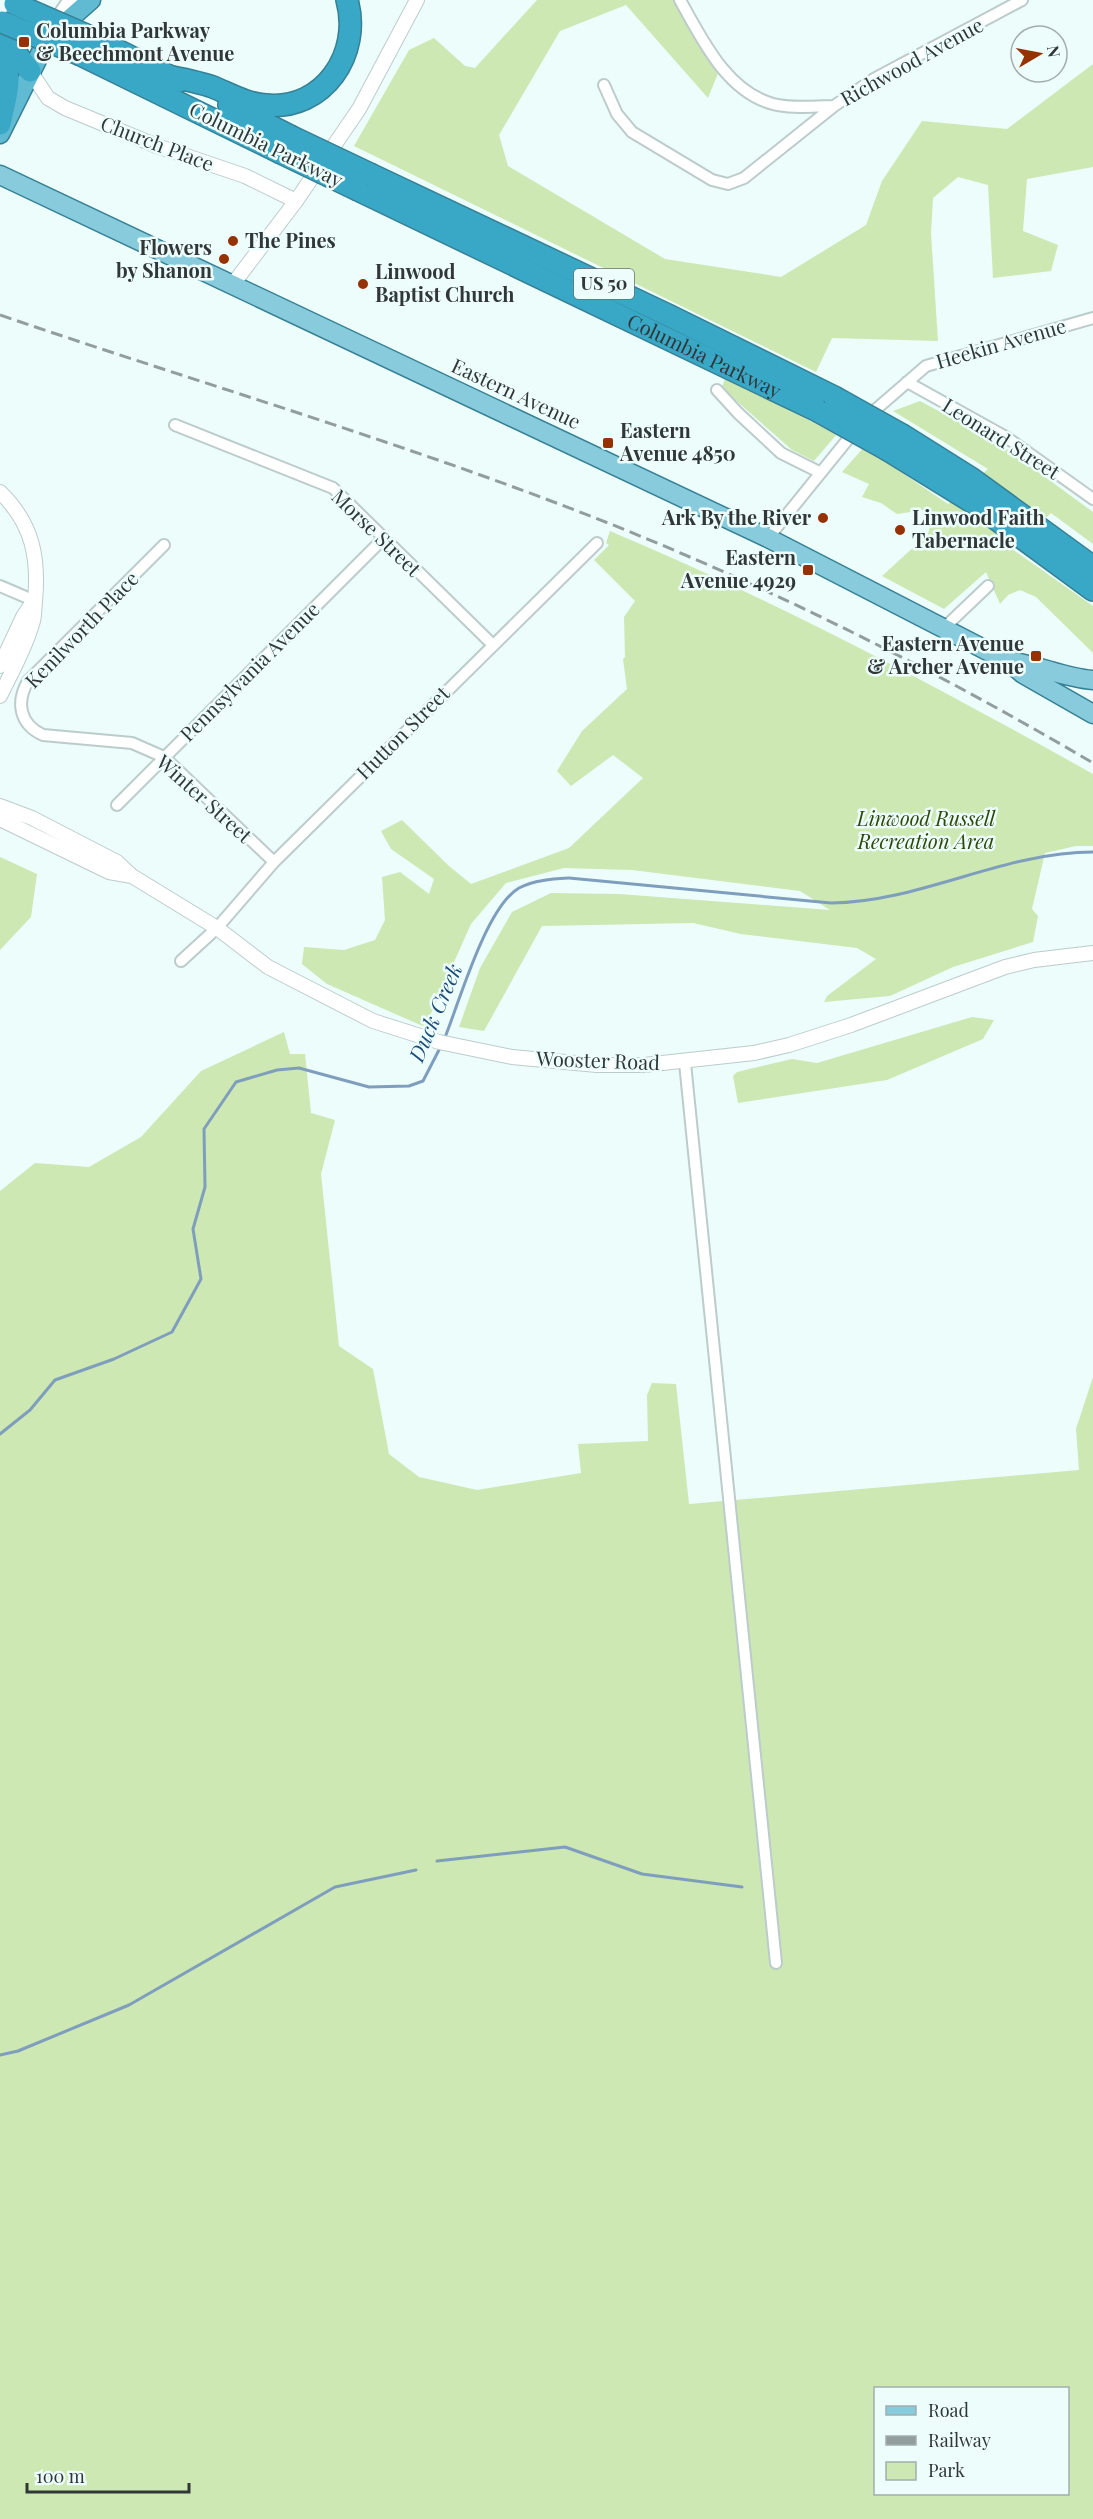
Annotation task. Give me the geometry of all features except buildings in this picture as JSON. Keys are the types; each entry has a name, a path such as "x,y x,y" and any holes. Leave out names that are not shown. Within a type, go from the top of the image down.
{"highway":[{"path":"0,135 48,38 91,0"},
{"path":"168,76 211,86 244,101 266,105 301,100 327,84 344,60 352,31 347,0"},
{"name":"Columbia Parkway","path":"9,2 87,47 826,404 895,443 972,479 1093,567"},
{"path":"1,28 15,52 30,71"},
{"name":"Columbia Parkway","path":"1,28 87,47 168,76 284,144"},
{"path":"0,53 8,68 9,80 0,124"},
{"name":"Columbia Parkway","path":"895,443 1093,590"}],"main road":[{"path":"48,38 54,23 72,0"},
{"name":"Eastern Avenue","path":"2,180 233,284 768,538 945,627 1009,662"},
{"path":"1009,662 1028,664 1061,676 1093,680"},
{"path":"1009,662 1023,674 1093,714"}],"street":[{"path":"233,284 296,201 359,109 417,0"},
{"path":"680,0 708,49 747,91 774,104 834,106"},
{"name":"Richwood Avenue","path":"604,85 617,114 632,132 720,183 737,182 834,106 874,79 1022,0"},
{"name":"Church Place","path":"30,71 48,98 65,108 157,146 245,176 296,201"},
{"name":"Heekin Avenue","path":"768,538 819,472 864,420 926,366 940,360 1093,318"},
{"name":"Leonard Street","path":"907,382 1006,437 1091,494"},
{"path":"717,390 781,453 819,472"},
{"name":"Morse Street","path":"175,425 333,488 492,644"},
{"path":"0,492 20,515 33,542 38,578 33,623 0,696"},
{"name":"Pennsylvania Avenue","path":"117,805 383,539"},
{"name":"Hutton Street","path":"217,928 274,862 492,644 597,543"},
{"name":"Kenilworth Place","path":"58,736 39,733 24,720 20,707 23,690 28,681 164,545"},
{"path":"0,586 35,601"},
{"path":"945,627 988,586"},
{"path":"0,666 23,617 35,601"},
{"name":"Winter Street","path":"58,736 132,743 164,757 274,862"},
{"path":"0,797 32,818"},
{"name":"Wooster Road","path":"0,806 32,818 117,862 132,876 217,928 268,967 373,1021 474,1050 586,1064 685,1063 789,1045 851,1025 1005,967 1034,960 1093,952"},
{"name":"Wooster Road","path":"0,819 109,872 132,876"},
{"path":"181,961 217,928"},
{"path":"685,1063 776,1963"}],"green space":[{"path":"537,0 688,0 685,9 721,66 708,98 626,5 560,31 499,135 508,166 665,259 781,277 866,225 882,181 922,121 1007,129 1093,64 1093,167 1027,179 1023,231 1058,245 1051,271 993,278 988,185 958,177 933,198 931,233 938,341 832,338 816,372 354,146 409,50 434,38 465,66 475,68"},
{"path":"725,378 837,434 814,461 792,450 722,388"},
{"path":"920,401 1000,444 1093,512 1093,544 1051,513 1012,549 1093,606 1093,653 1036,597 1020,590 1008,595 1000,604 986,572 944,609 882,576 928,534 932,518 924,510 897,514 881,503 862,497 869,484 842,472 864,447 948,504 988,469 893,411"},
{"name":"Linwood Russell Recreation Area","path":"610,531 794,615 975,709 1093,774 1093,846 1076,846 1045,853 1032,909 1038,916 1033,942 953,967 890,996 824,1002 827,996 876,959 857,948 741,934 693,923 542,926 484,1031 459,1027 480,968 512,912 551,893 619,894 830,910 800,891 632,870 564,868 506,883 471,924 425,1027 327,984 302,964 304,947 344,950 375,940 385,920 382,877 400,872 429,894 434,879 391,849 381,831 402,820 471,884 569,848 643,778 613,755 571,786 557,771 582,731 627,689 623,659 625,657 624,617 635,601 594,560 609,545 606,543"},
{"path":"0,857 37,874 31,917 0,950"},
{"path":"972,1017 994,1020 983,1039 887,1080 738,1103 733,1076 737,1072 792,1059 817,1063"},
{"path":"284,1032 290,1054 305,1054 311,1113 335,1120 321,1174 339,1346 373,1369 389,1454 419,1477 477,1490 581,1473 578,1444 648,1441 647,1395 652,1383 676,1384 689,1504 1079,1470 1076,1429 1093,1377 1093,2519 0,2519 0,1191 35,1163 89,1167 141,1137 201,1071"}],"waterway":[{"name":"Duck Creek","path":"444,1040 475,957 495,915 507,898 519,888 531,883 569,878 831,903 864,901 897,895 1027,860 1060,854 1093,852"},
{"name":"Duck Creek","path":"0,1434 30,1410 55,1380 114,1359 172,1332 201,1279 193,1229 205,1187 204,1129 236,1082 277,1070 299,1068 369,1087 409,1086 423,1081 441,1046"},
{"path":"437,1861 565,1847 642,1874 742,1887"},
{"path":"0,2055 18,2051 129,2005 335,1887 416,1870"}],"railway":[{"path":"0,315 381,441 608,523 733,576 855,634 975,696 1093,763"}],"place":[{"name":"Columbia Parkway & Beechmont Avenue","path":"24,42"},
{"name":"The Pines","path":"233,241"},
{"name":"Flowers by Shanon","path":"224,259"},
{"name":"Linwood Baptist Church","path":"363,284"},
{"name":"Eastern Avenue 4850","path":"608,443"},
{"name":"Ark By the River","path":"823,518"},
{"name":"Linwood Faith Tabernacle","path":"900,530"},
{"name":"Eastern Avenue 4929","path":"808,570"},
{"name":"Eastern Avenue & Archer Avenue","path":"1036,656"}]}
